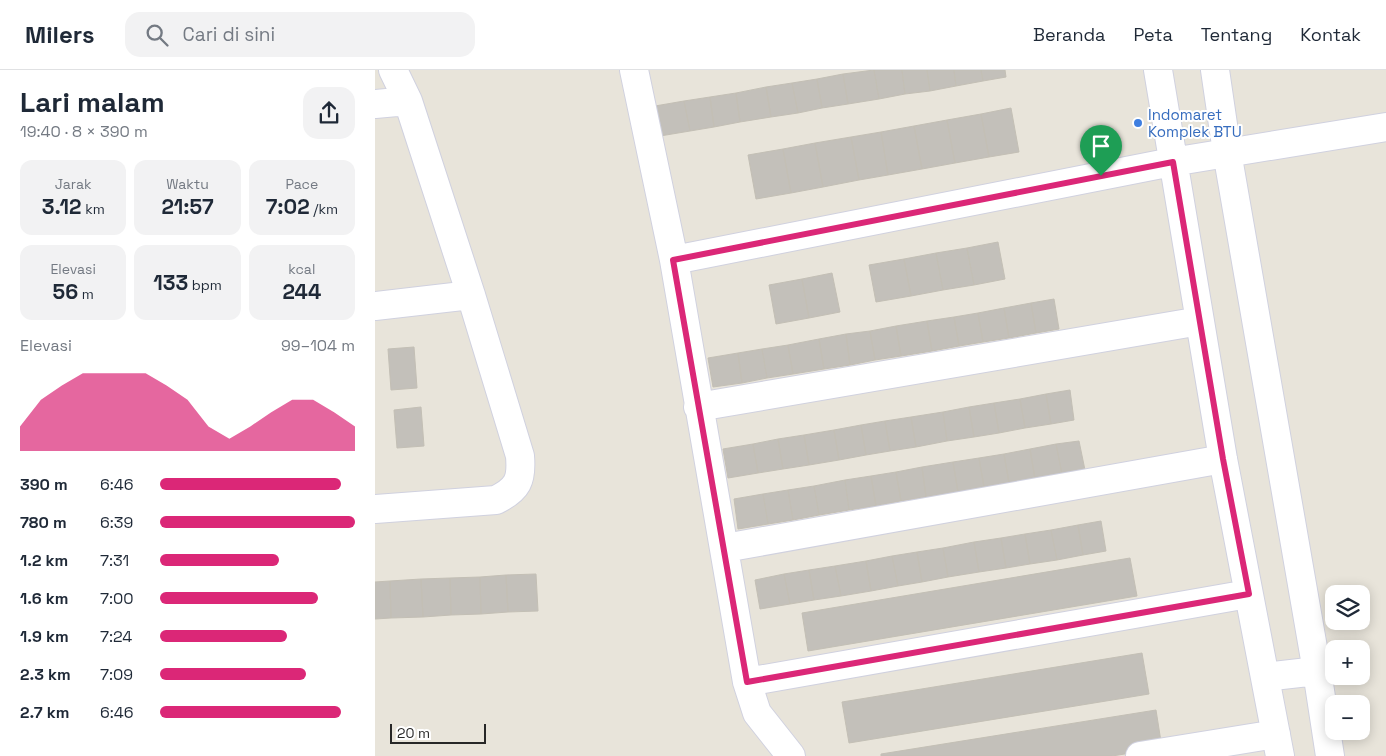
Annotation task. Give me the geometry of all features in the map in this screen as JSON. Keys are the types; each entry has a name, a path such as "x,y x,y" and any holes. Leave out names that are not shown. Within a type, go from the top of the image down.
{"street":[{"path":"375,509 495,500 505,495 515,486 521,473 520,456 471,295 408,101 393,70"},
{"path":"1140,756 1278,745 1223,459 1158,70"},
{"path":"1215,70 1227,152 1330,756"},
{"path":"638,71 725,548 747,682 757,713 791,756"},
{"path":"375,104 408,101"},
{"path":"673,260 1173,162 1386,127"},
{"path":"375,306 471,295"},
{"path":"698,407 1199,320"},
{"path":"725,548 1223,459"},
{"path":"747,682 1249,594"},
{"path":"1265,677 1317,671"}],"building":[{"path":"874,70 879,99 848,104 843,74"},
{"path":"874,70 902,70 905,94 879,99"},
{"path":"902,70 927,70 930,91 905,94"},
{"path":"927,70 954,70 956,86 930,91"},
{"path":"954,70 981,70 983,81 956,86"},
{"path":"981,70 1005,70 1006,77 983,81"},
{"path":"843,74 848,104 822,108 817,79"},
{"path":"817,79 822,108 798,113 792,83"},
{"path":"792,83 798,113 771,117 766,87"},
{"path":"766,87 771,117 740,122 736,93"},
{"path":"736,93 740,122 714,127 710,97"},
{"path":"710,97 714,127 690,131 684,101"},
{"path":"684,101 690,131 660,136 655,106"},
{"path":"1011,108 1019,152 989,157 981,114"},
{"path":"981,114 989,157 955,163 947,120"},
{"path":"947,120 955,163 922,169 914,126"},
{"path":"914,126 922,169 888,175 881,132"},
{"path":"881,132 888,175 859,180 851,137"},
{"path":"851,137 859,180 823,187 815,143"},
{"path":"815,143 823,187 791,193 783,149"},
{"path":"783,149 791,193 756,199 748,155"},
{"path":"998,242 1005,279 974,285 967,248"},
{"path":"967,248 974,285 943,290 936,253"},
{"path":"936,253 943,290 911,296 904,259"},
{"path":"904,259 911,296 876,302 869,265"},
{"path":"832,273 840,312 809,318 802,279"},
{"path":"802,279 809,318 776,324 769,285"},
{"path":"1054,299 1059,329 1036,333 1031,303"},
{"path":"1031,303 1036,333 1009,338 1004,308"},
{"path":"1004,308 1009,338 983,342 978,313"},
{"path":"978,313 983,342 959,346 954,317"},
{"path":"954,317 959,346 932,351 927,321"},
{"path":"927,321 932,351 901,356 896,326"},
{"path":"896,326 901,356 875,360 870,331"},
{"path":"870,331 875,360 850,365 846,334"},
{"path":"846,334 850,365 824,369 819,339"},
{"path":"819,339 824,369 793,374 788,345"},
{"path":"788,345 793,374 767,378 762,349"},
{"path":"414,347 417,388 391,390 388,349"},
{"path":"762,349 767,378 742,383 738,353"},
{"path":"738,353 742,383 713,387 708,358"},
{"path":"1070,390 1074,420 1051,424 1046,394"},
{"path":"1046,394 1051,424 1025,428 1020,399"},
{"path":"1020,399 1025,428 999,433 994,403"},
{"path":"994,403 999,433 974,437 969,407"},
{"path":"421,407 424,446 397,448 394,410"},
{"path":"969,407 974,437 947,441 943,412"},
{"path":"943,412 947,441 916,447 911,417"},
{"path":"911,417 916,447 890,451 885,421"},
{"path":"885,421 890,451 866,455 861,425"},
{"path":"861,425 866,455 839,460 834,430"},
{"path":"834,430 839,460 809,465 804,435"},
{"path":"804,435 809,465 783,469 778,439"},
{"path":"778,439 783,469 758,473 753,444"},
{"path":"1079,441 1085,470 1062,474 1056,444"},
{"path":"753,444 758,473 728,478 723,449"},
{"path":"1056,444 1062,474 1035,479 1030,449"},
{"path":"1030,449 1035,479 1009,483 1004,454"},
{"path":"1004,454 1009,483 984,487 979,458"},
{"path":"979,458 984,487 958,492 953,462"},
{"path":"953,462 958,492 926,497 922,467"},
{"path":"922,467 926,497 901,501 896,472"},
{"path":"896,472 901,501 876,506 871,476"},
{"path":"871,476 876,506 849,510 845,480"},
{"path":"845,480 849,510 819,515 814,486"},
{"path":"814,486 819,515 793,520 788,490"},
{"path":"788,490 793,520 768,524 763,494"},
{"path":"763,494 768,524 738,529 734,499"},
{"path":"1101,521 1106,551 1083,555 1078,525"},
{"path":"1078,525 1083,555 1057,560 1051,530"},
{"path":"1051,530 1057,560 1030,564 1025,534"},
{"path":"1025,534 1030,564 1006,568 1001,538"},
{"path":"1001,538 1006,568 979,572 974,542"},
{"path":"974,542 979,572 948,577 943,548"},
{"path":"943,548 948,577 922,582 917,552"},
{"path":"917,552 922,582 898,586 892,556"},
{"path":"892,556 898,586 871,591 866,561"},
{"path":"1130,558 1137,596 808,651 802,613"},
{"path":"866,561 871,591 841,596 835,566"},
{"path":"835,566 841,596 814,600 809,570"},
{"path":"809,570 814,600 790,604 784,574"},
{"path":"536,574 538,611 508,612 506,575"},
{"path":"784,574 790,604 760,609 755,580"},
{"path":"506,575 508,612 481,614 480,577"},
{"path":"480,577 481,614 451,615 450,578"},
{"path":"450,578 451,615 423,617 421,579"},
{"path":"421,579 423,617 391,618 390,581"},
{"path":"390,581 391,618 375,619 375,582"},
{"path":"1142,653 1149,694 849,743 842,702"},
{"path":"1156,710 1162,748 1112,756 881,756 881,754"}],"place":[{"name":"Indomaret Komplek BTU","path":"1138,123"}],"route":[{"path":"1173,162 1223,459 1249,594 747,682 673,260 1101,176 1173,162"}]}
